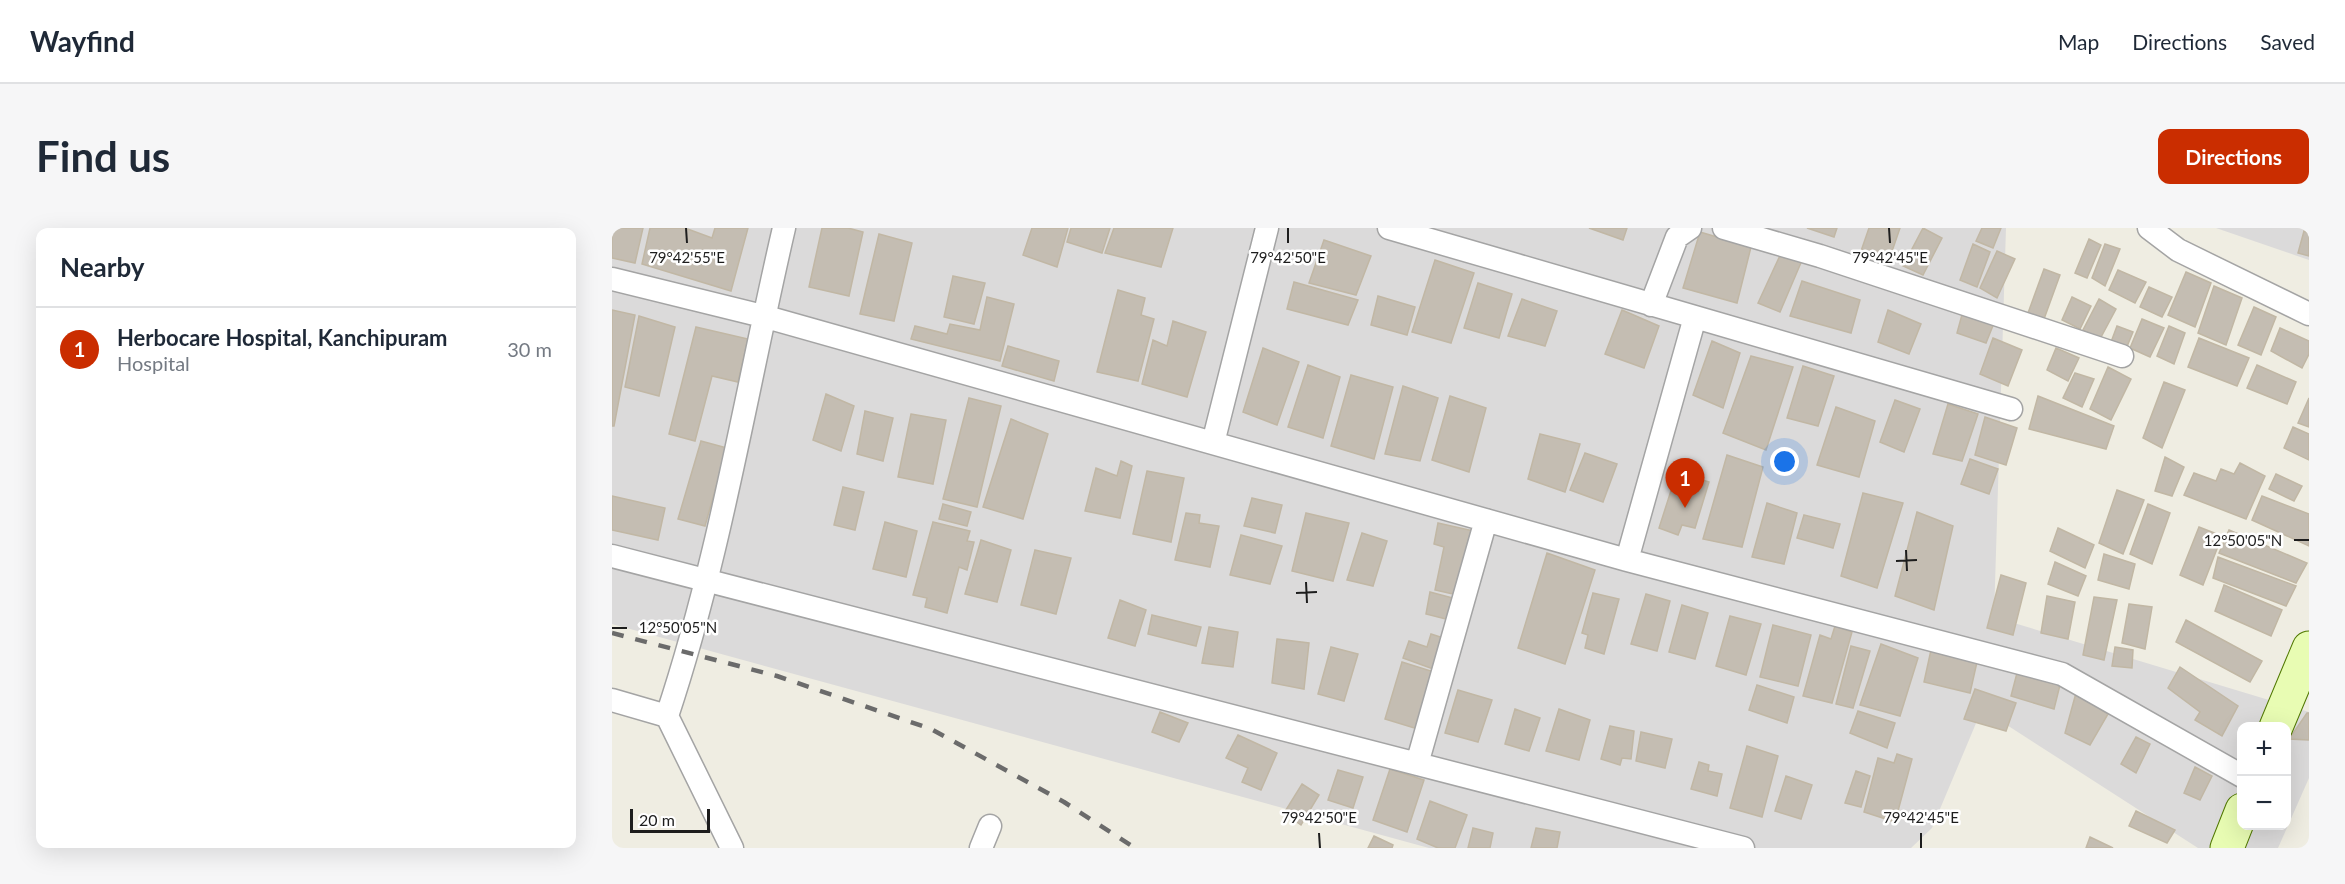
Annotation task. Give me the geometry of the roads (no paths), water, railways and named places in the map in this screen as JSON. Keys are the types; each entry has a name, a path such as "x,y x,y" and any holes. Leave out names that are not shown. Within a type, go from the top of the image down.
{"main road":[{"path":"2278,722 2309,648"},
{"path":"2227,848 2237,821"}],"street":[{"path":"732,848 667,716 690,649 707,581 784,228"},
{"path":"1213,443 1267,228"},
{"path":"1389,228 1456,237 1651,305 2011,409"},
{"path":"1651,305 1677,237 1690,228"},
{"path":"1724,228 1820,256 2122,356"},
{"path":"2149,228 2178,250 2309,314"},
{"path":"612,279 763,316 1628,560 2062,674 2237,774"},
{"path":"1628,560 1695,317"},
{"path":"1417,764 1486,520"},
{"path":"612,556 1743,848"},
{"path":"612,700 667,716"},
{"path":"981,848 990,826"}],"railway":[{"path":"612,633 777,676 931,729 1064,802 1135,848"}],"place":[{"name":"Herbocare Hospital, Kanchipuram","path":"1685,508"}]}
